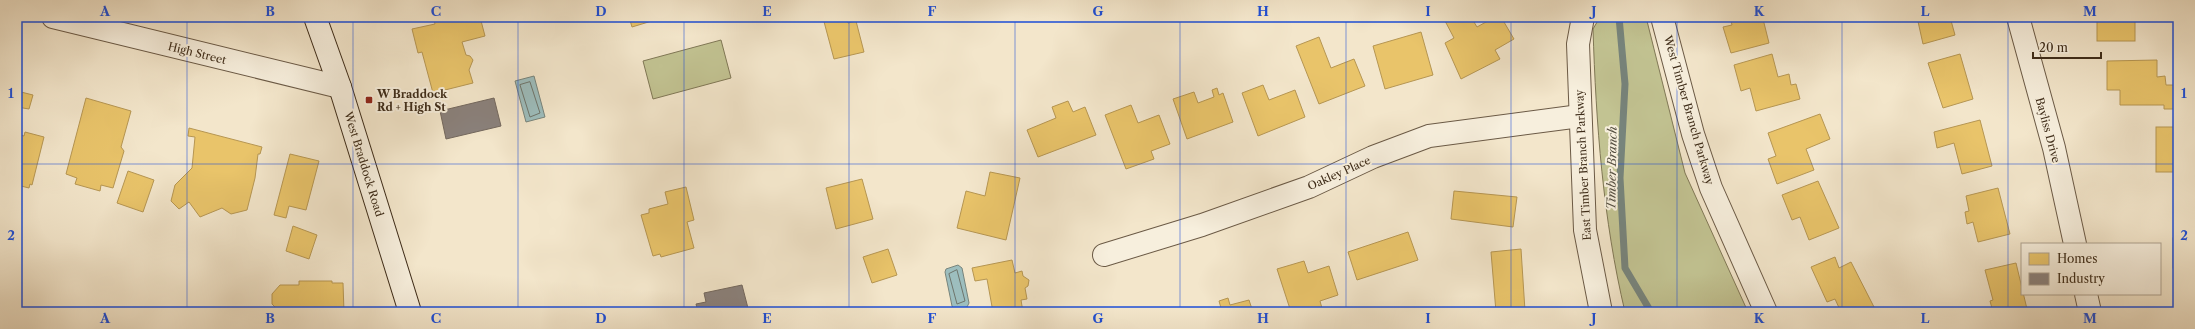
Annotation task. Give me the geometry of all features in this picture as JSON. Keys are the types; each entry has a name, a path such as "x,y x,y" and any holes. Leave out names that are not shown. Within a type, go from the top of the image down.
{"street":[{"name":"High Street","path":"53,17 340,87"},
{"name":"West Braddock Road","path":"315,17 340,87 410,312"},
{"name":"East Timber Branch Parkway","path":"1583,17 1578,44 1585,230 1601,312"},
{"name":"West Timber Branch Parkway","path":"1662,17 1693,134 1711,188 1766,312"},
{"name":"Bayliss Drive","path":"2018,17 2054,148 2075,243"},
{"name":"Oakley Place","path":"1104,254 1202,225 1302,189 1373,157 1430,136 1580,116"},
{"path":"2086,295 2090,312"}],"green space":[{"path":"1600,17 1646,17 1685,173 1748,312 1625,312 1611,242 1599,136 1593,29"},
{"path":"721,40 731,78 653,99 643,61"}],"water":[{"path":"534,76 545,117 526,122 515,81"},
{"path":"958,265 962,268 969,303 967,307 954,309 952,306 945,272 946,269"}],"building: Homes":[{"path":"447,17 480,17 485,36 462,42 466,55 470,56 473,60 469,70 473,83 433,93 422,52 418,53 412,29 435,24 434,20"},
{"path":"629,17 665,17 632,27"},
{"path":"847,17 848,23 856,21 864,52 834,59 823,18"},
{"path":"1446,17 1471,17 1477,27 1495,17 1501,17 1514,39 1495,50 1500,59 1461,79 1445,43 1454,38 1444,19"},
{"path":"1730,17 1764,17 1763,19 1769,43 1731,53 1723,27 1732,25"},
{"path":"1917,17 1950,17 1955,35 1923,44"},
{"path":"2097,17 2135,17 2135,41 2097,41"},
{"path":"1421,32 1433,75 1385,89 1373,46"},
{"path":"1319,37 1331,68 1354,59 1365,86 1319,104 1296,46"},
{"path":"1772,54 1778,77 1789,74 1791,85 1796,84 1800,99 1756,111 1750,88 1741,91 1734,65"},
{"path":"1960,54 1973,99 1943,108 1928,63"},
{"path":"2157,60 2157,77 2165,76 2166,85 2178,85 2178,109 2164,109 2164,105 2120,105 2120,90 2107,90 2107,61"},
{"path":"1263,85 1269,100 1295,90 1305,117 1258,136 1242,93"},
{"path":"1217,88 1219,95 1223,93 1233,122 1187,139 1173,99 1194,92 1198,103 1214,97 1212,90"},
{"path":"17,91 33,95 29,109 17,107"},
{"path":"86,98 131,111 121,147 124,151 113,188 101,185 100,191 75,184 77,178 66,174"},
{"path":"1068,101 1073,112 1085,107 1096,135 1038,157 1027,130 1056,118 1052,107"},
{"path":"1131,105 1138,123 1159,115 1170,144 1151,151 1154,159 1126,169 1105,115"},
{"path":"17,113 21,114 17,131"},
{"path":"1820,114 1830,139 1806,149 1814,170 1777,184 1768,159 1776,156 1768,133"},
{"path":"1980,120 1992,166 1962,174 1954,143 1937,148 1934,132"},
{"path":"2156,127 2178,127 2178,172 2156,172"},
{"path":"189,128 262,147 260,154 258,154 255,178 247,210 231,214 222,208 200,217 189,202 179,209 171,201 175,185 192,168 195,137 188,136"},
{"path":"25,132 44,137 32,185 30,184 29,188 17,185 17,134 24,136"},
{"path":"290,154 319,161 306,210 289,206 286,218 274,215"},
{"path":"128,171 154,180 143,212 117,203"},
{"path":"990,172 1020,178 1006,240 957,228 966,191 985,196"},
{"path":"862,179 873,219 836,229 826,188"},
{"path":"1818,181 1839,228 1809,240 1800,217 1792,220 1782,195"},
{"path":"686,187 694,220 687,222 694,248 661,257 660,254 653,256 641,215 649,213 649,209 668,204 665,192"},
{"path":"1998,188 2010,234 1978,242 1973,222 1967,224 1965,212 1969,211 1966,196"},
{"path":"1454,191 1517,197 1513,227 1451,219"},
{"path":"293,226 317,235 309,259 286,251"},
{"path":"1408,232 1418,260 1357,280 1348,252"},
{"path":"2173,238 2178,238 2178,268 2173,268"},
{"path":"888,249 897,275 872,283 863,257"},
{"path":"1521,249 1525,311 1496,312 1491,252"},
{"path":"1835,257 1839,268 1851,262 1874,307 1863,312 1841,312 1835,299 1827,302 1811,267"},
{"path":"1012,260 1015,273 1022,271 1023,276 1029,280 1028,286 1025,288 1027,299 1021,300 1023,312 993,312 987,279 975,281 972,268"},
{"path":"1304,261 1308,273 1329,266 1338,295 1320,301 1323,312 1291,312 1277,269"},
{"path":"2016,263 2021,284 2021,295 2024,295 2027,309 2014,312 1993,312 1990,301 1993,300 1985,270"},
{"path":"299,281 332,281 332,283 343,283 344,312 280,312 272,304 272,294 280,285 299,285"},
{"path":"1228,298 1230,305 1249,300 1253,312 1207,312 1221,308 1219,301"}],"building: Industry":[{"path":"494,98 501,126 446,139 440,111"},
{"path":"742,285 749,312 698,312 696,304 706,302 704,293"}],"waterway":[{"name":"Timber Branch","path":"1619,17 1625,84 1620,178 1625,268 1651,312"}],"place":[{"name":"W Braddock Rd + High St","path":"369,100"}]}
